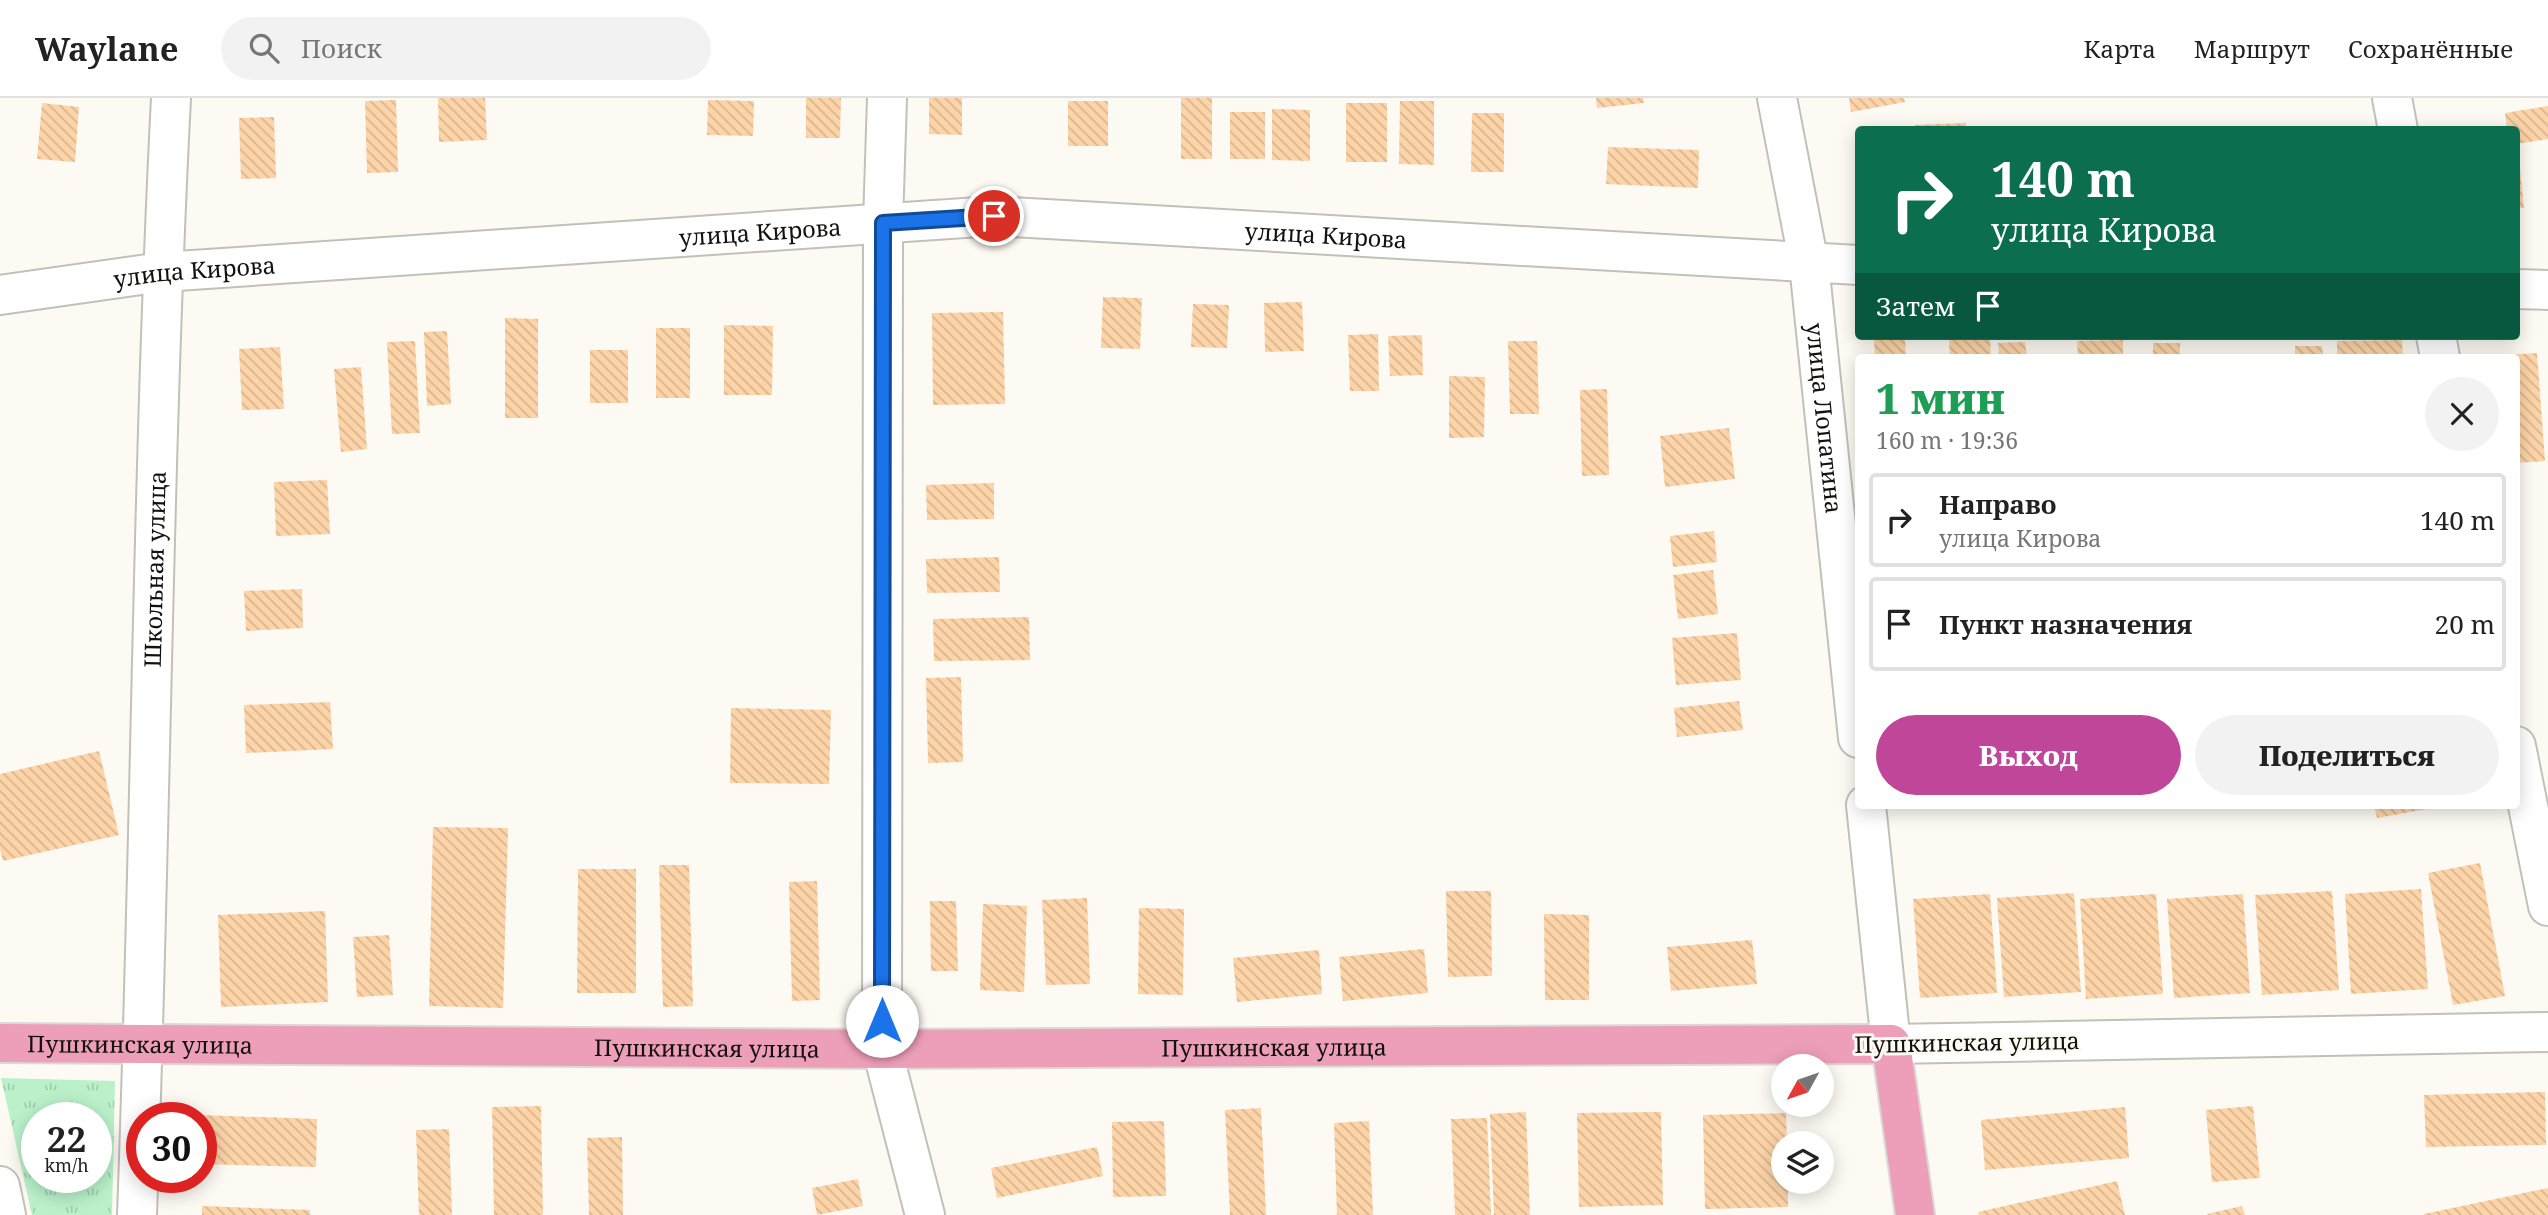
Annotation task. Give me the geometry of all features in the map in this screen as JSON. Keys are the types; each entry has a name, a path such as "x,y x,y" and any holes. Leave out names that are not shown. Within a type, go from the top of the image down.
{"main road":[{"name":"Пушкинская улица","path":"0,1043 882,1049 1891,1044"},
{"path":"1891,1044 1915,1215"}],"street":[{"name":"Школьная улица","path":"137,1215 144,1043 162,272 171,98"},
{"path":"887,98 883,223 882,1049 925,1215"},
{"name":"улица Лопатина","path":"1777,98 1809,264 1855,709"},
{"path":"2392,98 2397,126"},
{"name":"улица Кирова","path":"0,295 162,272 994,216 1855,265"},
{"path":"2520,289 2548,290"},
{"path":"2520,766 2548,906"},
{"path":"1866,809 1891,1044"},
{"name":"Пушкинская улица","path":"1891,1044 2548,1032"},
{"path":"0,1186 6,1215"}],"green space":[{"path":"1,1078 115,1081 112,1215 32,1215 27,1193 112,1193 112,1102 21,1102 21,1166"}],"building":[{"path":"438,98 485,98 487,140 439,142"},
{"path":"806,98 841,98 840,138 806,138"},
{"path":"929,98 962,98 962,135 929,134"},
{"path":"1181,98 1212,98 1212,159 1181,159"},
{"path":"1596,98 1643,98 1644,103 1597,108"},
{"path":"1849,98 1904,98 1905,102 1851,112"},
{"path":"396,100 398,172 367,173 365,101"},
{"path":"708,100 754,101 753,136 707,135"},
{"path":"1068,101 1108,101 1108,146 1068,146"},
{"path":"1400,101 1434,101 1434,165 1399,164"},
{"path":"42,103 79,107 75,162 37,159"},
{"path":"1346,103 1387,103 1387,162 1346,162"},
{"path":"2548,106 2548,139 2520,143 2520,126 2507,126 2505,113"},
{"path":"1272,109 1310,110 1310,161 1272,160"},
{"path":"1230,112 1265,112 1265,159 1230,159"},
{"path":"1472,113 1504,113 1504,172 1471,172"},
{"path":"274,117 276,178 241,179 239,118"},
{"path":"1966,123 1966,126 1915,125"},
{"path":"1608,147 1699,150 1698,188 1606,184"},
{"path":"2520,169 2524,208 2520,208"},
{"path":"1103,297 1142,298 1140,349 1101,348"},
{"path":"1302,302 1304,351 1265,352 1264,303"},
{"path":"1193,304 1229,305 1227,348 1191,347"},
{"path":"1003,312 1005,404 933,405 932,313"},
{"path":"505,318 538,319 538,418 505,418"},
{"path":"724,325 773,326 772,395 724,395"},
{"path":"656,328 690,328 690,398 656,398"},
{"path":"447,331 451,404 427,406 424,332"},
{"path":"1378,334 1379,391 1350,391 1348,335"},
{"path":"1422,335 1423,375 1390,376 1388,336"},
{"path":"1874,340 1905,340 1906,354 1875,354"},
{"path":"1949,340 1990,340 1991,354 1950,354"},
{"path":"2123,340 2123,354 2078,354 2077,341"},
{"path":"2402,340 2403,354 2337,354 2337,341"},
{"path":"415,341 420,433 392,434 387,342"},
{"path":"1508,341 1537,341 1539,414 1510,414"},
{"path":"2025,342 2027,354 1999,354 1998,343"},
{"path":"2153,343 2180,343 2180,354 2153,354"},
{"path":"2295,346 2322,346 2323,354 2295,354"},
{"path":"280,347 284,409 242,410 239,349"},
{"path":"590,350 628,350 628,403 590,403"},
{"path":"2537,353 2545,461 2520,463 2520,354"},
{"path":"361,367 367,449 341,452 334,369"},
{"path":"1449,376 1485,377 1484,437 1449,438"},
{"path":"1607,389 1609,475 1582,476 1580,390"},
{"path":"1729,428 1735,479 1665,487 1660,436"},
{"path":"327,480 330,534 276,536 274,482"},
{"path":"994,483 994,519 927,520 926,485"},
{"path":"1714,531 1717,562 1673,567 1670,536"},
{"path":"999,557 1000,592 927,593 926,559"},
{"path":"1713,570 1718,614 1678,619 1673,575"},
{"path":"302,589 303,628 246,631 244,591"},
{"path":"1029,617 1030,660 934,661 933,619"},
{"path":"1737,633 1741,680 1676,685 1672,638"},
{"path":"961,677 963,762 928,763 926,678"},
{"path":"1739,701 1743,730 1677,737 1674,708"},
{"path":"330,702 333,749 246,753 244,705"},
{"path":"731,708 831,710 829,784 730,783"},
{"path":"99,751 119,835 3,861 0,849 0,774"},
{"path":"2375,809 2426,809 2377,818"},
{"path":"433,827 508,828 503,1008 429,1006"},
{"path":"2480,863 2505,996 2453,1005 2428,873"},
{"path":"659,865 689,865 693,1006 663,1007"},
{"path":"578,869 636,869 636,993 577,993"},
{"path":"817,881 820,1000 792,1001 789,882"},
{"path":"2421,889 2428,989 2351,994 2345,894"},
{"path":"1446,891 1491,891 1492,976 1448,977"},
{"path":"2332,891 2339,990 2262,995 2255,895"},
{"path":"2074,893 2081,992 2004,997 1997,898"},
{"path":"1990,894 1997,993 1920,998 1913,899"},
{"path":"2156,894 2163,994 2086,999 2080,899"},
{"path":"2243,894 2250,993 2174,998 2167,899"},
{"path":"1087,898 1090,984 1046,985 1042,900"},
{"path":"930,901 956,901 958,971 931,971"},
{"path":"983,904 1027,906 1024,992 980,990"},
{"path":"1139,908 1184,909 1183,995 1138,994"},
{"path":"325,911 328,1002 221,1007 218,915"},
{"path":"1544,914 1589,915 1589,1000 1545,1000"},
{"path":"389,935 393,995 357,997 353,937"},
{"path":"1752,940 1757,984 1671,991 1667,947"},
{"path":"1424,949 1428,993 1343,1001 1339,957"},
{"path":"1319,950 1322,994 1237,1002 1233,958"},
{"path":"2545,1092 2546,1145 2426,1147 2424,1095"},
{"path":"541,1106 543,1215 494,1215 492,1107"},
{"path":"2253,1106 2260,1178 2212,1182 2206,1110"},
{"path":"2125,1107 2129,1158 1985,1170 1981,1120"},
{"path":"1261,1108 1266,1215 1230,1215 1225,1110"},
{"path":"1526,1112 1530,1215 1494,1215 1490,1114"},
{"path":"1661,1112 1663,1205 1579,1207 1577,1113"},
{"path":"1771,1113 1771,1117 1786,1117 1787,1131 1771,1131 1771,1194 1788,1194 1788,1207 1705,1209 1703,1115"},
{"path":"217,1116 317,1119 316,1167 217,1164"},
{"path":"1487,1118 1491,1215 1455,1215 1451,1119"},
{"path":"1164,1121 1166,1196 1113,1197 1112,1122"},
{"path":"1369,1121 1373,1215 1337,1215 1334,1123"},
{"path":"449,1129 452,1215 419,1215 416,1130"},
{"path":"622,1137 623,1215 589,1215 587,1138"},
{"path":"1097,1147 1103,1176 997,1198 991,1168"},
{"path":"858,1179 863,1206 817,1215 812,1188"},
{"path":"2117,1181 2125,1215 1979,1215 1978,1212"},
{"path":"2548,1188 2548,1215 2424,1215 2424,1214"},
{"path":"202,1206 310,1210 310,1215 202,1215"},
{"path":"2242,1206 2245,1215 2207,1214"}],"route":[{"path":"882,1021 883,223 994,216"}]}
